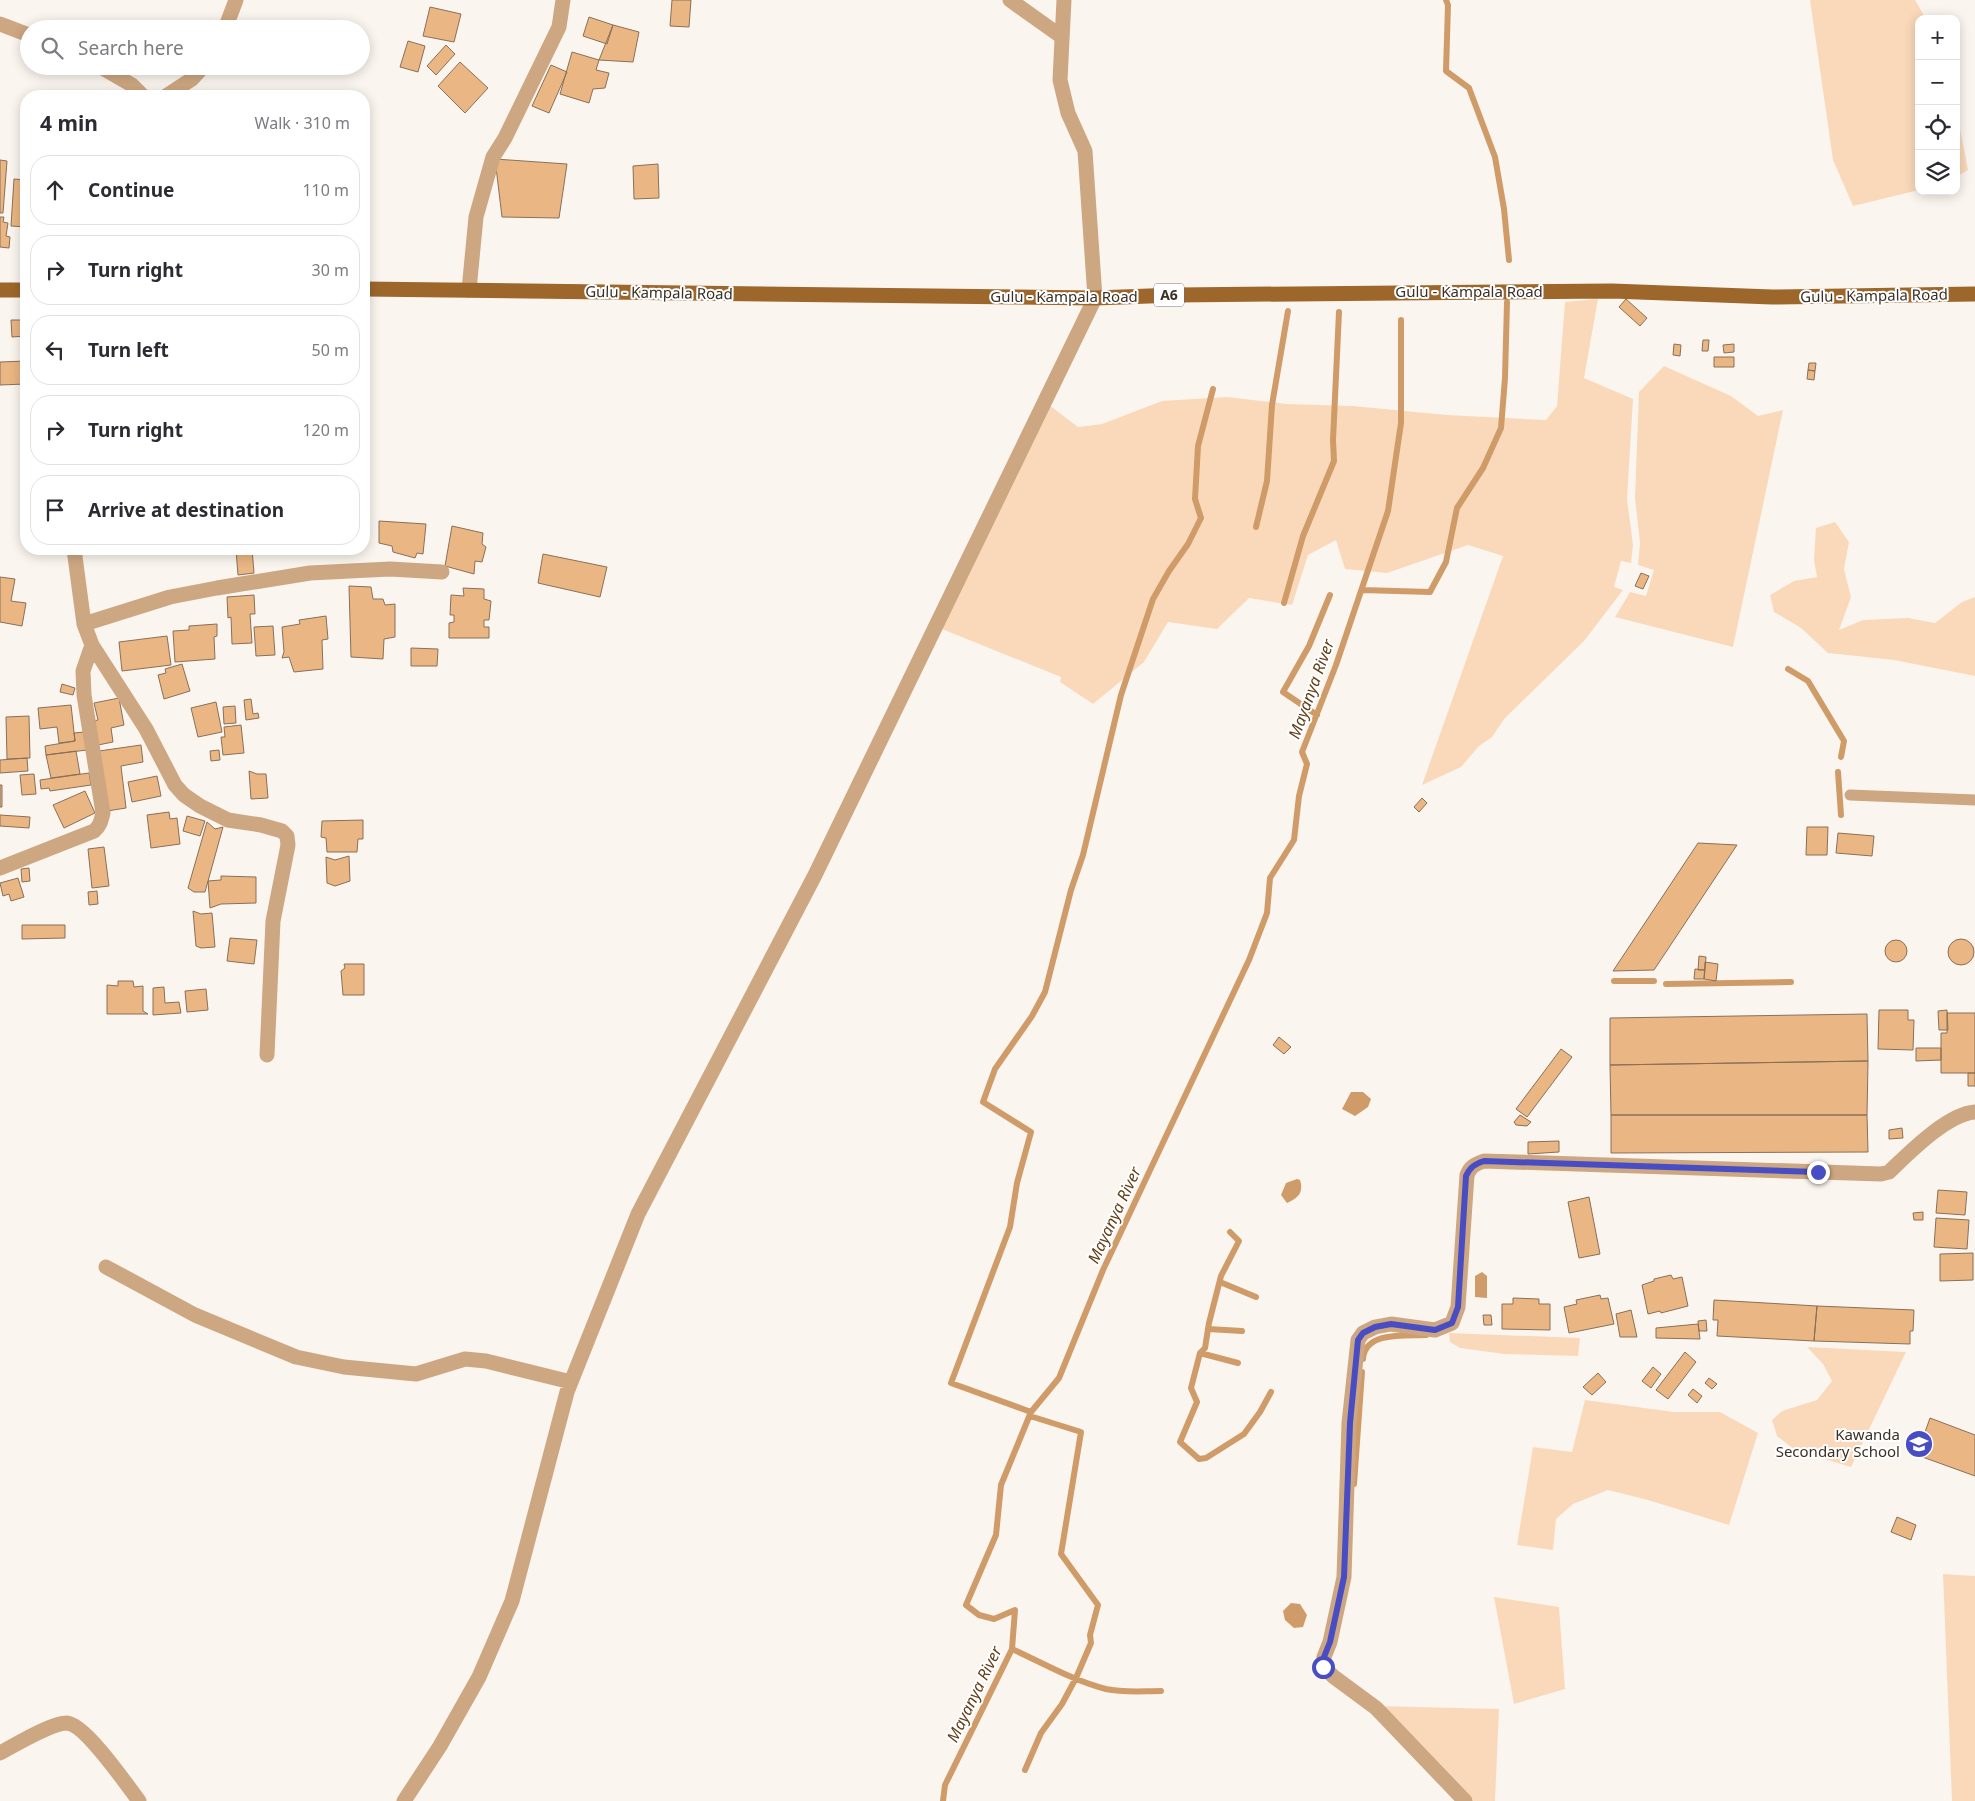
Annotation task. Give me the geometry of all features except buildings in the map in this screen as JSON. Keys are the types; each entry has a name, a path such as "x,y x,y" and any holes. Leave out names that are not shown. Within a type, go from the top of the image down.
{"main road":[{"name":"Gulu - Kampala Road","path":"370,289 1095,298 1176,295 1572,291 1772,297 1975,294"},
{"path":"0,290 20,290"}],"street":[{"path":"228,20 236,0"},
{"path":"469,290 476,217 489,171 559,27 563,0"},
{"path":"1010,0 1062,37"},
{"path":"404,1801 440,1746 479,1677 512,1601 571,1382 638,1214 815,875 1095,298 1085,151 1068,113 1060,80 1064,0"},
{"path":"0,24 20,32"},
{"path":"115,75 137,90"},
{"path":"175,90 196,75"},
{"path":"75,555 84,624 92,645 146,729 175,784 184,795 200,806 228,820 267,826 282,831 287,836 288,845 273,922 266,1055"},
{"path":"84,624 170,598 300,574 390,569 442,572"},
{"path":"0,868 94,831 102,821 103,813 83,687 83,671 92,645"},
{"path":"1465,1801 1376,1708 1334,1678 1323,1667 1344,1577 1350,1423 1358,1340 1363,1333 1375,1327 1391,1324 1435,1330 1452,1323 1458,1307 1466,1176 1469,1169 1484,1161 1881,1174 1889,1172 1950,1122 1975,1112"},
{"path":"106,1267 195,1315 296,1357 344,1367 416,1374 464,1359 486,1361 571,1382"},
{"path":"0,1753 54,1726 68,1723 78,1727 89,1737 139,1801"}],"lane":[{"path":"1850,795 1975,800"}],"shaded area":[{"path":"1810,0 1915,0 1924,15 1915,15 1915,191 1853,206 1833,160"},
{"path":"1960,129 1968,170 1960,175"},
{"path":"1598,299 1584,378 1633,399 1627,499 1633,545 1631,563 1621,561 1614,587 1623,590 1584,641 1504,719 1492,737 1479,746 1461,767 1422,785 1503,556 1468,545 1387,573 1345,569 1336,540 1308,555 1292,605 1249,598 1217,629 1168,622 1144,662 1093,704 1060,682 1061,677 942,629 1049,405 1078,427 1102,424 1162,401 1227,397 1287,404 1353,406 1447,415 1546,420 1557,406 1565,302"},
{"path":"1664,366 1731,396 1758,416 1783,410 1733,647 1615,617 1630,592 1646,596 1654,570 1638,565 1640,543 1635,498 1639,392"},
{"path":"1835,522 1849,542 1844,569 1851,597 1839,630 1863,620 1908,618 1935,623 1962,602 1975,597 1975,676 1894,660 1828,653 1801,628 1774,612 1770,595 1794,581 1817,577 1814,560 1816,528"},
{"path":"1351,1092 1363,1092 1371,1099 1368,1107 1355,1116 1342,1109"},
{"path":"1297,1179 1300,1180 1301,1192 1287,1203 1281,1195 1286,1183"},
{"path":"1482,1272 1487,1276 1487,1298 1475,1297 1475,1276"},
{"path":"1449,1333 1580,1338 1578,1356 1504,1354 1460,1348 1450,1342"},
{"path":"1807,1347 1906,1352 1851,1467 1795,1450 1777,1436 1772,1420 1782,1411 1817,1400 1832,1381 1823,1364"},
{"path":"1585,1400 1674,1412 1720,1412 1758,1433 1729,1525 1648,1500 1608,1490 1573,1504 1556,1519 1553,1550 1517,1545 1533,1447 1572,1452"},
{"path":"1943,1574 1975,1576 1975,1801 1952,1801"},
{"path":"1494,1597 1559,1607 1565,1689 1514,1704"},
{"path":"1291,1603 1300,1604 1307,1615 1303,1627 1294,1628 1285,1620 1283,1611"},
{"path":"1376,1706 1499,1709 1495,1801 1472,1801"}],"waterway":[{"name":"Mayanya River","path":"1446,0 1448,5 1446,71 1469,88 1495,157 1504,209 1509,260"},
{"name":"Mayanya River","path":"1362,590 1430,592 1446,562 1457,508 1483,468 1501,428 1505,378 1507,302"},
{"path":"1256,527 1267,481 1272,405 1288,311"},
{"path":"1284,603 1303,536 1334,461 1333,440 1339,312"},
{"name":"Mayanya River","path":"943,1801 945,1785 1012,1649 1015,1610 994,1619 979,1615 966,1605 996,1535 1001,1485 1031,1412 1059,1378 1103,1270 1249,960 1267,913 1270,878 1294,840 1299,796 1307,764 1302,752 1336,665 1388,511 1401,423 1401,320"},
{"path":"1031,1412 951,1383 1010,1227 1017,1183 1031,1132 983,1102 995,1069 1032,1016 1045,992 1071,890 1083,855 1121,695 1153,599 1169,571 1188,544 1201,518 1195,499 1198,446 1213,389"},
{"path":"1317,715 1283,692 1309,646 1330,595"},
{"path":"1788,669 1808,681 1844,741 1841,757"},
{"path":"1838,772 1841,815"},
{"path":"1614,981 1654,981"},
{"path":"1666,984 1791,982"},
{"path":"1230,1232 1239,1241 1221,1276 1209,1323 1205,1348 1200,1353 1191,1388 1197,1402 1180,1442 1199,1459 1206,1458 1244,1434 1260,1412 1271,1392"},
{"path":"1220,1282 1256,1297"},
{"path":"1208,1329 1242,1331"},
{"path":"1363,1359 1365,1350 1379,1339 1426,1335"},
{"path":"1200,1353 1238,1363"},
{"path":"1354,1484 1362,1372"},
{"path":"1025,1770 1041,1733 1062,1704 1076,1678 1091,1643 1090,1635 1098,1605 1061,1554 1081,1432 1030,1416"},
{"path":"1012,1649 1070,1677 1094,1686 1113,1690 1161,1691"}],"place":[{"name":"Kawanda Secondary School","path":"1919,1444"}],"route":[{"path":"1323,1667 1344,1577 1350,1423 1358,1340 1368,1329 1391,1324 1435,1330 1452,1323 1458,1307 1466,1176 1469,1169 1484,1161 1643,1168 1818,1172"}]}
